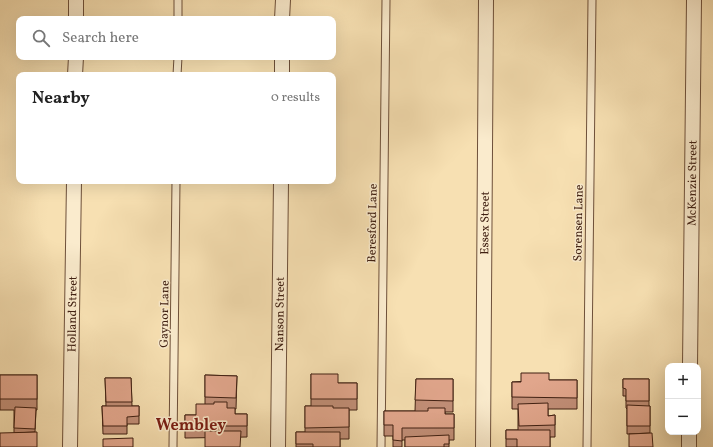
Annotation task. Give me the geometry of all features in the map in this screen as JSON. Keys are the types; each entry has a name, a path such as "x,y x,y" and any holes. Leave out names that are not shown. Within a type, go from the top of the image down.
{"street":[{"path":"76,0 76,16"},
{"path":"282,16 283,0"},
{"name":"Essex Street","path":"483,447 486,0"},
{"name":"McKenzie Street","path":"690,363 694,0"},
{"path":"75,72 76,60"},
{"path":"282,60 282,72"},
{"name":"Holland Street","path":"70,447 74,184"},
{"name":"Nanson Street","path":"278,447 281,184"},
{"path":"689,435 689,447"}],"lane":[{"path":"178,0 178,16"},
{"name":"Beresford Lane","path":"380,447 386,0"},
{"name":"Sorensen Lane","path":"586,447 592,0"},
{"path":"177,72 178,60"},
{"name":"Gaynor Lane","path":"173,447 176,184"}],"building":[{"path":"521,373 549,373 549,380 577,380 577,398 512,397 512,382 521,382"},
{"path":"311,374 338,374 338,383 357,383 357,399 311,399"},
{"path":"0,375 37,375 37,399 0,399"},
{"path":"205,375 237,376 236,398 205,397"},
{"path":"105,378 131,378 132,402 106,402"},
{"path":"416,379 453,379 453,401 415,400"},
{"path":"623,379 649,379 649,401 626,401 626,389 623,388"},
{"path":"214,402 227,402 227,408 235,408 235,414 247,414 247,426 185,426 185,415 196,415 196,404 214,404"},
{"path":"548,403 548,416 555,415 555,425 519,426 518,404"},
{"path":"627,405 650,406 650,426 627,426"},
{"path":"102,406 139,406 139,416 127,417 127,426 103,426"},
{"path":"305,406 333,406 333,408 349,408 349,427 305,428"},
{"path":"15,407 36,408 35,429 14,428"},
{"path":"428,408 445,408 445,414 454,414 454,428 402,428 402,441 393,440 393,425 384,425 384,411 428,411"},
{"path":"506,430 550,430 550,447 517,447 517,439 506,439"},
{"path":"205,431 241,431 240,447 205,447"},
{"path":"37,432 37,447 0,447 0,433"},
{"path":"296,432 340,432 340,447 313,447 313,444 296,444"},
{"path":"652,433 653,447 629,447 629,434"},
{"path":"449,435 449,444 444,444 444,447 405,447 405,437"},
{"path":"133,438 133,447 103,447 103,439"}],"district":[{"name":"Wembley","path":"191,424"}]}
